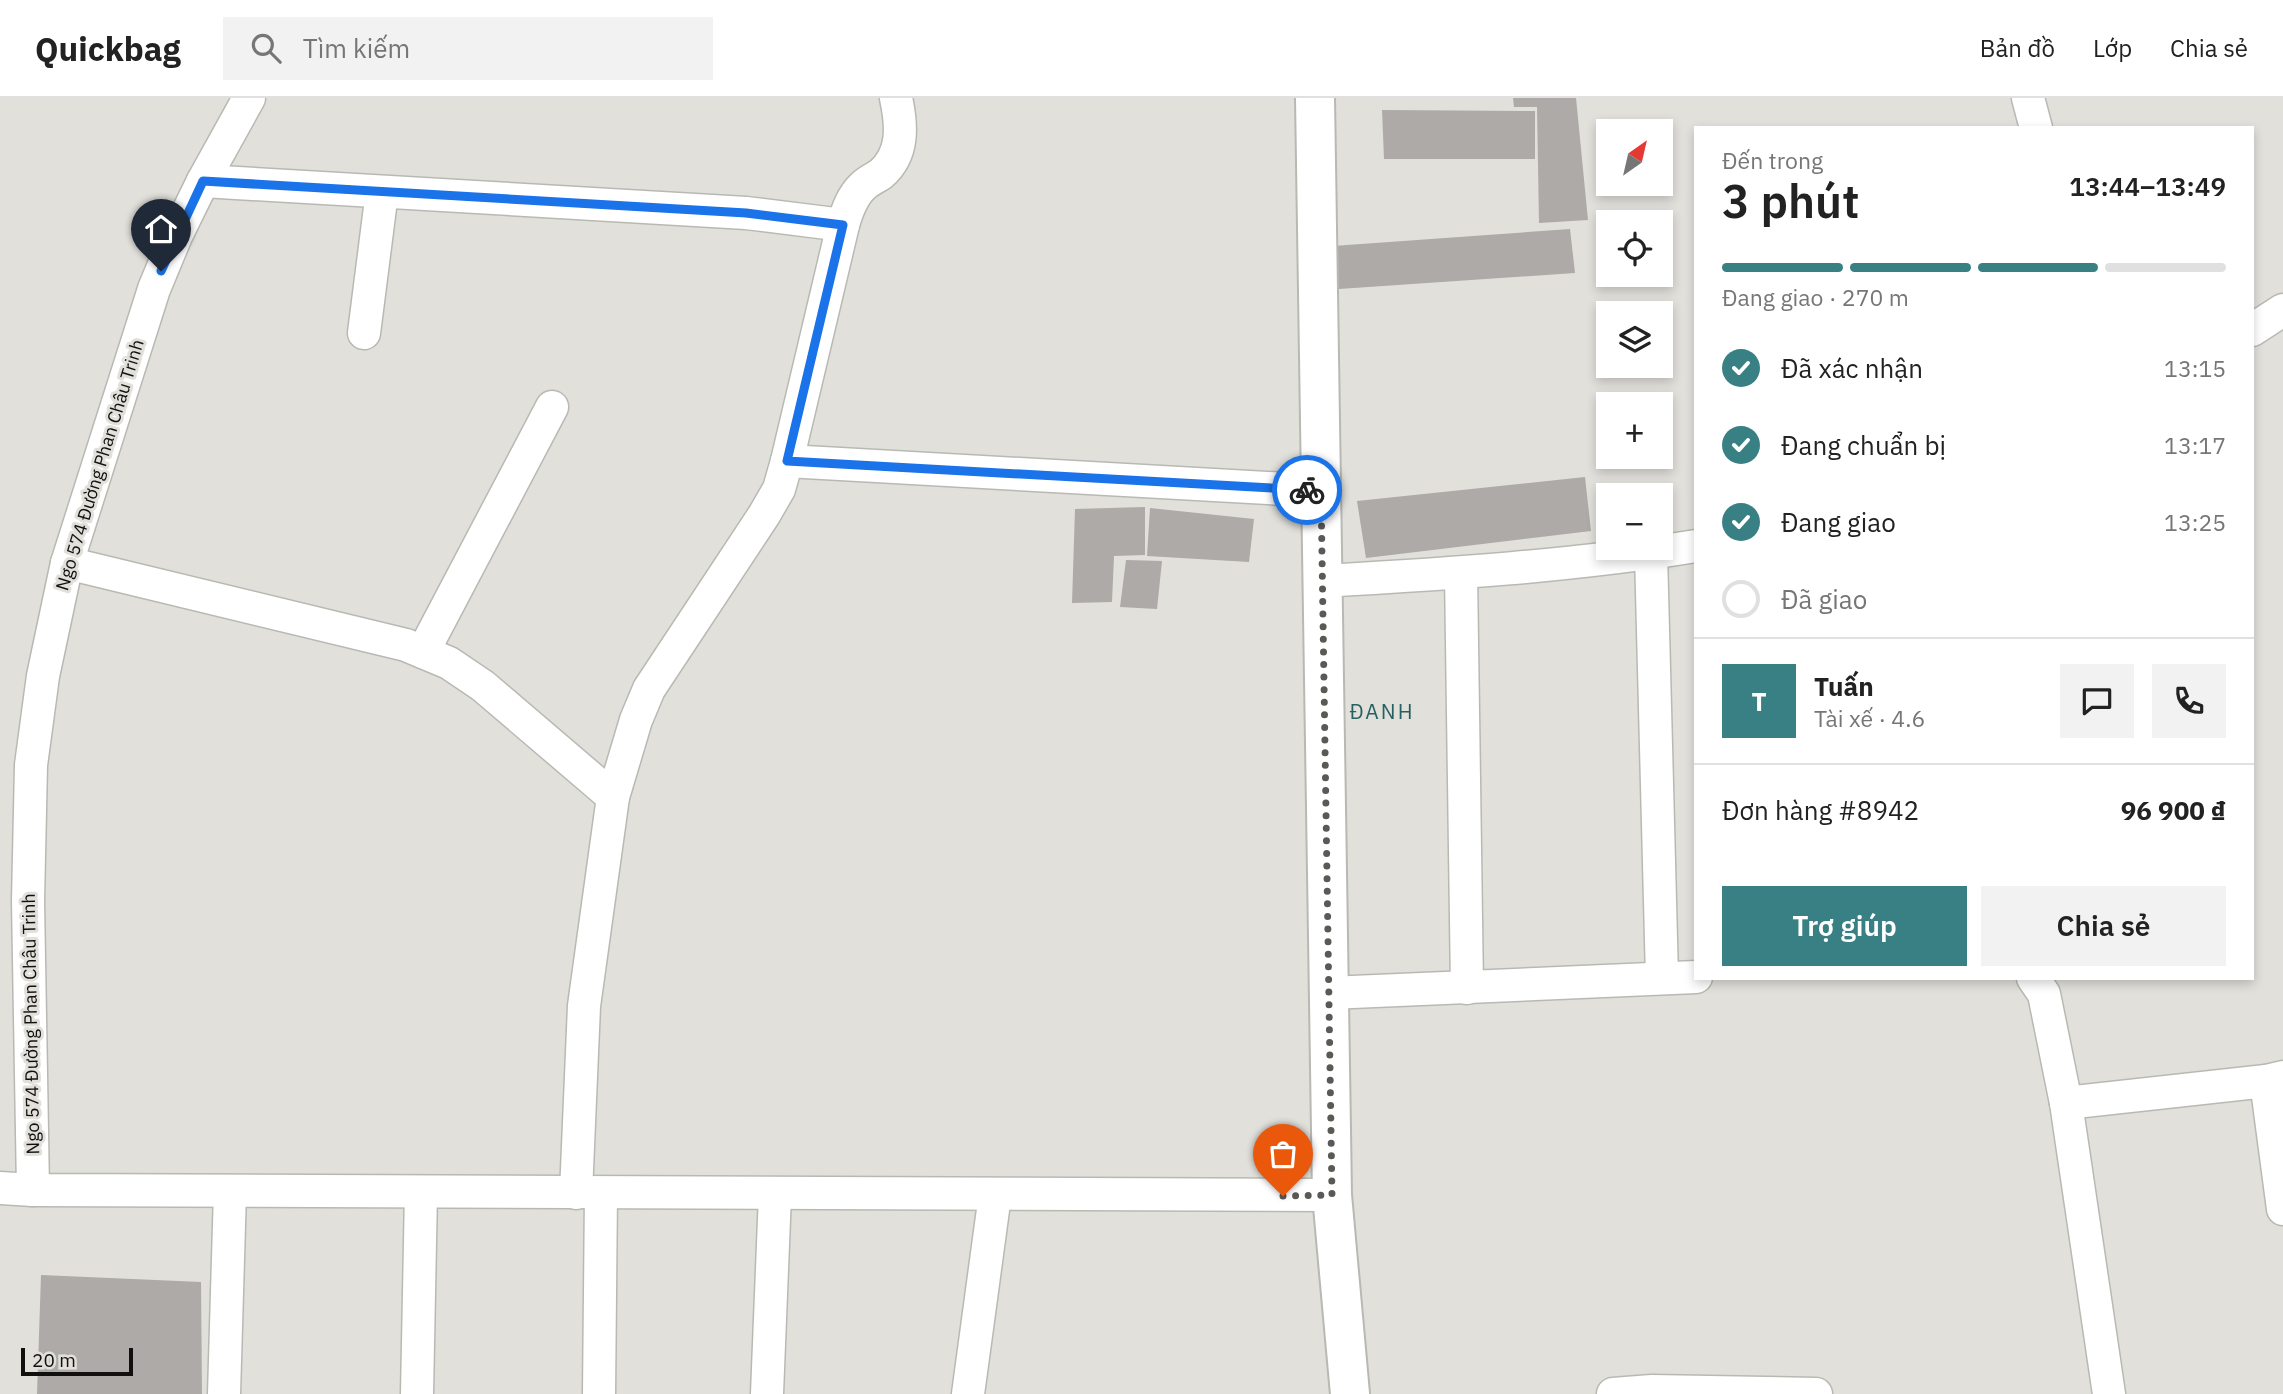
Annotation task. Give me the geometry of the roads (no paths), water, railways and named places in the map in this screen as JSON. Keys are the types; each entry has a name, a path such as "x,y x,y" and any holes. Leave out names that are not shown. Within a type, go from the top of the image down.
{"street":[{"name":"Ngo 574 Đường Phan Châu Trinh","path":"33,1190 28,901 31,765 43,676 67,563 154,289 203,181 249,98"},
{"path":"598,1394 588,1193 584,1006 613,797 636,720 649,689 779,489 850,202 863,185 880,175 895,160 901,139 896,98"},
{"path":"1315,98 1332,1195 1350,1394"},
{"path":"2028,98 2035,126"},
{"path":"203,181 746,213 843,225"},
{"path":"364,333 382,192"},
{"path":"2254,329 2283,310"},
{"path":"423,652 552,407"},
{"path":"787,461 1321,491"},
{"path":"1673,550 1694,546"},
{"path":"1322,581 1461,573 1596,560"},
{"path":"1651,560 1662,978"},
{"path":"67,563 406,645 449,663 483,685 613,797"},
{"path":"1461,573 1467,988"},
{"path":"1329,993 1694,976"},
{"path":"2034,980 2044,994 2066,1103 2109,1394"},
{"path":"2066,1103 2274,1079 2283,1209"},
{"path":"0,1188 1332,1195"},
{"path":"224,1394 230,1191"},
{"path":"417,1394 421,1192"},
{"path":"767,1394 775,1194"},
{"path":"968,1394 995,1195"},
{"path":"1613,1394 1652,1391 1816,1394"}],"district":[{"name":"ĐANH","path":"1382,712"}]}
